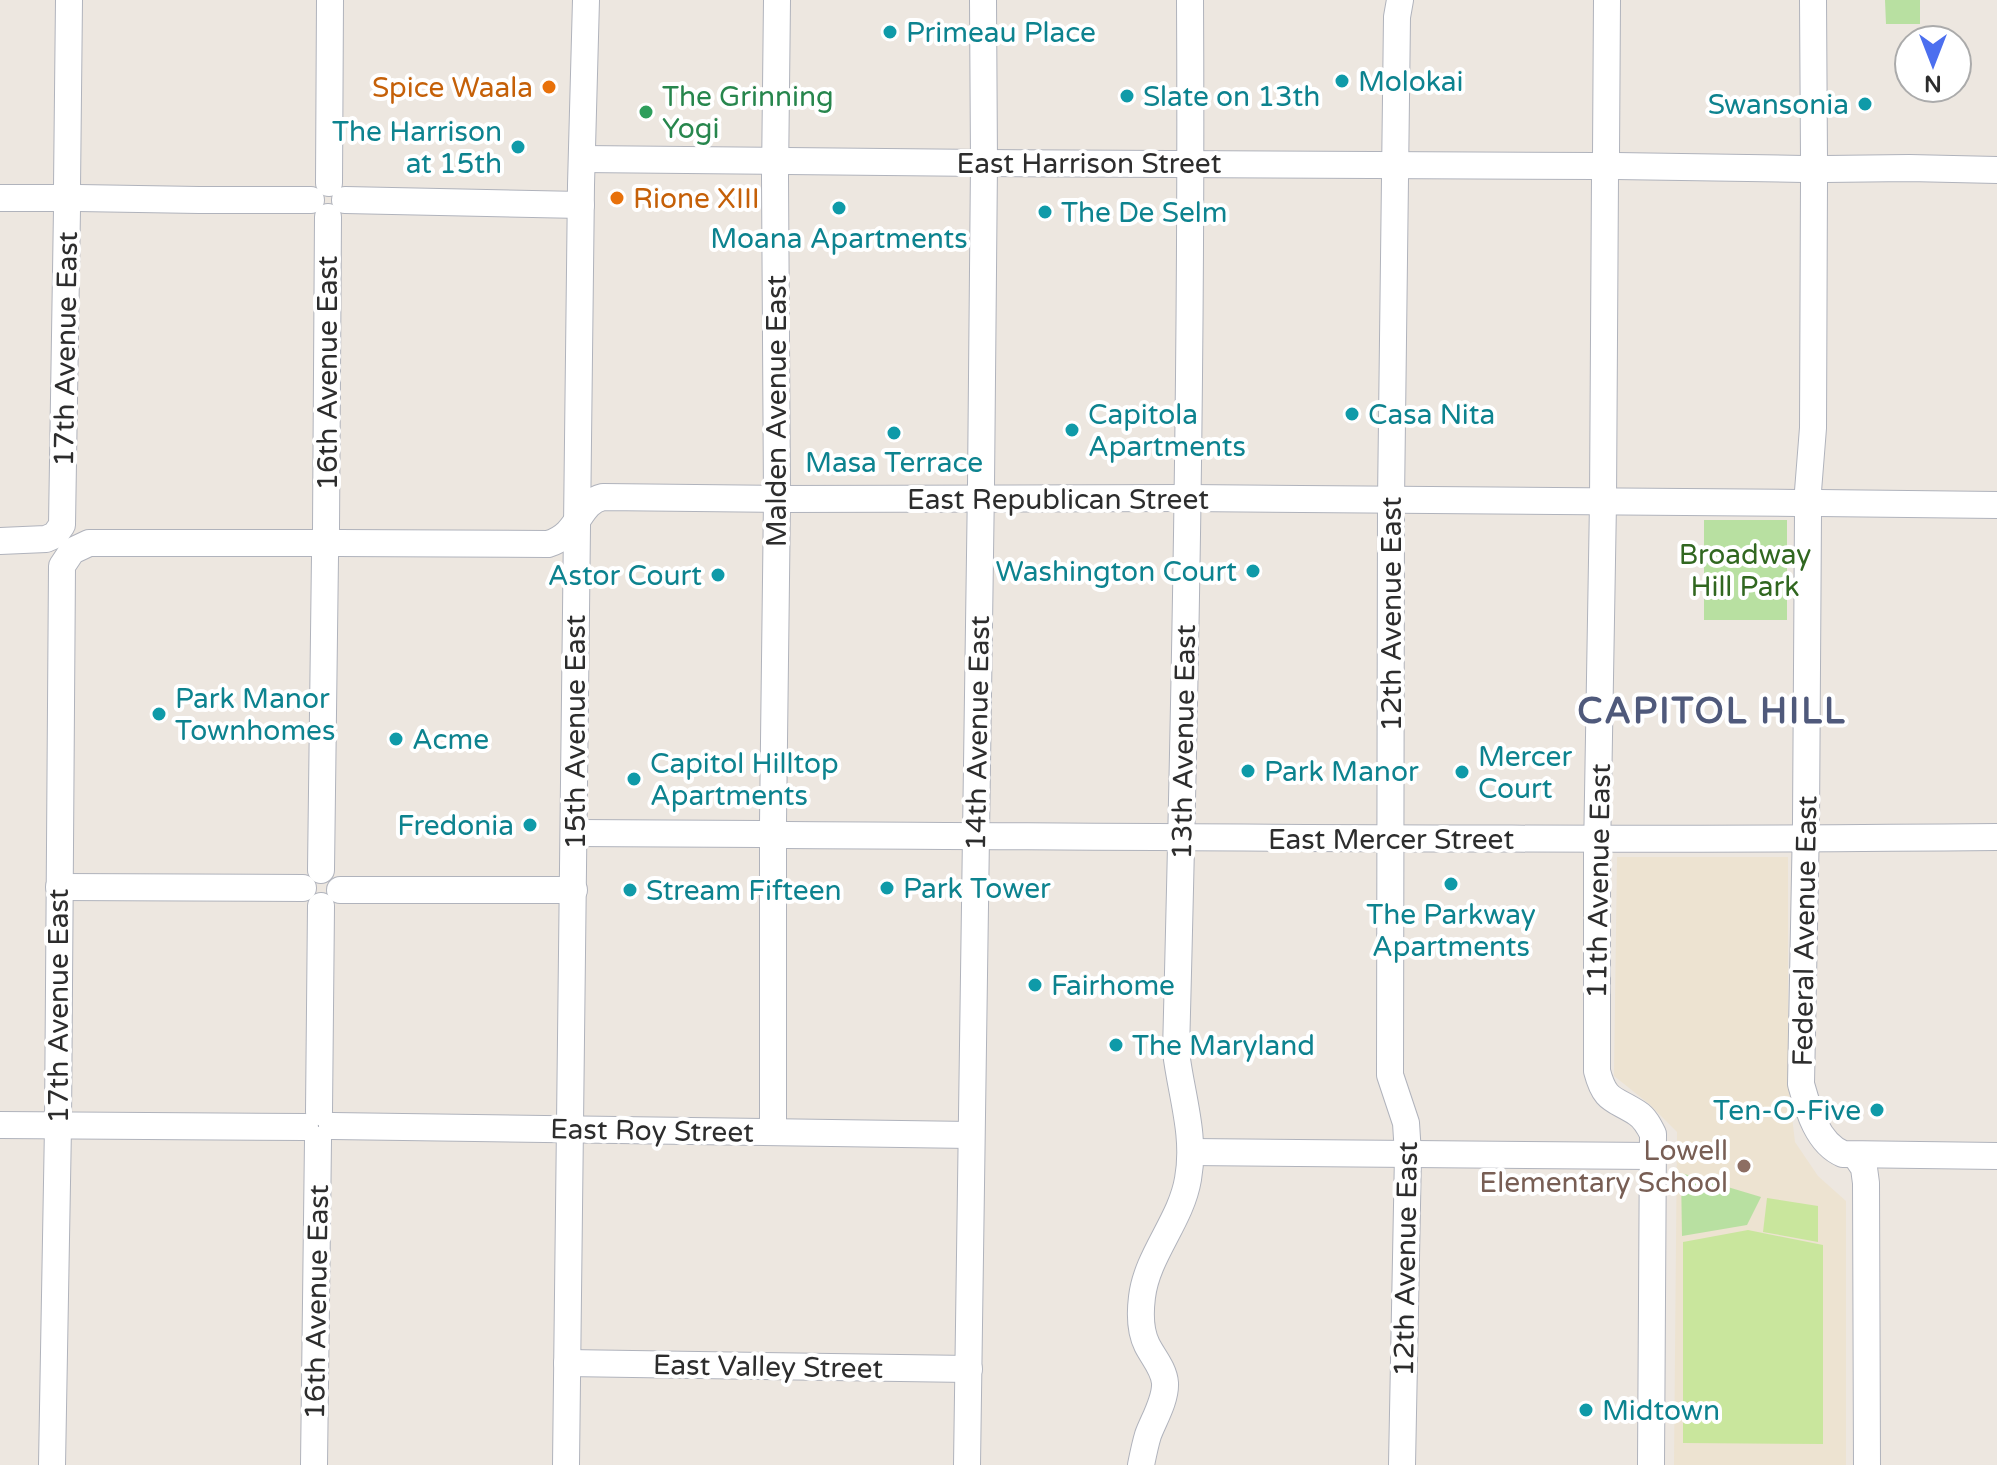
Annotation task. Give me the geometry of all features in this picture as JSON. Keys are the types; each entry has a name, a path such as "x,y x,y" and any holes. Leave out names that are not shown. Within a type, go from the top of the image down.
{"street":[{"name":"17th Avenue East","path":"52,1465 69,0"},
{"name":"16th Avenue East","path":"314,1465 330,0"},
{"name":"15th Avenue East","path":"566,1465 586,0"},
{"name":"Malden Avenue East","path":"773,1131 777,0"},
{"name":"14th Avenue East","path":"967,1465 984,163 983,0"},
{"name":"13th Avenue East","path":"1141,1465 1165,1384 1146,1343 1141,1321 1142,1296 1147,1274 1178,1209 1188,1180 1191,1152 1176,1052 1187,498 1190,0"},
{"name":"12th Avenue East","path":"1400,0 1397,17 1391,501 1390,1075 1406,1123 1408,1154 1402,1465"},
{"name":"11th Avenue East","path":"1607,0 1597,1071 1600,1085 1608,1095 1617,1104 1638,1113 1653,1134 1651,1465"},
{"name":"Federal Avenue East","path":"1813,0 1813,428 1808,502 1801,1084 1818,1129 1832,1150 1856,1156"},
{"name":"East Harrison Street","path":"582,159 1997,170"},
{"path":"0,198 581,205"},
{"name":"East Republican Street","path":"0,541 548,544 570,532 590,502 603,497 1997,505"},
{"name":"East Mercer Street","path":"575,833 1391,839 1997,837"},
{"path":"59,887 574,890"},
{"name":"East Roy Street","path":"0,1125 971,1135"},
{"path":"1191,1152 1653,1156"},
{"path":"1856,1156 1997,1156"},
{"path":"1856,1156 1864,1168 1866,1183 1867,1465"},
{"name":"East Valley Street","path":"567,1363 969,1369"}],"shaded area":[{"name":"Lowell Elementary School","path":"1617,857 1788,857 1788,1083 1795,1142 1818,1176 1846,1201 1846,1465 1674,1465 1677,1132 1648,1103 1614,1076"}],"green space":[{"path":"1885,0 1920,0 1920,24 1886,24"},
{"name":"Broadway Hill Park","path":"1704,520 1787,520 1787,620 1704,620"},
{"path":"1681,1173 1761,1197 1747,1225 1682,1236"},
{"path":"1767,1198 1818,1206 1818,1242 1763,1232"},
{"path":"1748,1230 1823,1245 1823,1444 1683,1443 1683,1242"}],"place":[{"name":"Primeau Place","path":"890,32"},
{"name":"Molokai","path":"1342,81"},
{"name":"Spice Waala","path":"549,87"},
{"name":"Slate on 13th","path":"1127,96"},
{"name":"Swansonia","path":"1865,104"},
{"name":"The Grinning Yogi","path":"646,112"},
{"name":"The Harrison at 15th","path":"518,147"},
{"name":"Rione XIII","path":"617,198"},
{"name":"Moana Apartments","path":"839,208"},
{"name":"The De Selm","path":"1045,212"},
{"name":"Casa Nita","path":"1352,414"},
{"name":"Capitola Apartments","path":"1072,430"},
{"name":"Masa Terrace","path":"894,433"},
{"name":"Washington Court","path":"1253,571"},
{"name":"Astor Court","path":"718,575"},
{"name":"Park Manor Townhomes","path":"159,714"},
{"name":"Acme","path":"396,739"},
{"name":"Park Manor","path":"1248,771"},
{"name":"Mercer Court","path":"1462,772"},
{"name":"Capitol Hilltop Apartments","path":"634,779"},
{"name":"Fredonia","path":"530,825"},
{"name":"The Parkway Apartments","path":"1451,884"},
{"name":"Park Tower","path":"887,888"},
{"name":"Stream Fifteen","path":"630,890"},
{"name":"Fairhome","path":"1035,985"},
{"name":"The Maryland","path":"1116,1045"},
{"name":"Ten-O-Five","path":"1877,1110"},
{"name":"Lowell Elementary School","path":"1744,1166"},
{"name":"Midtown","path":"1586,1410"}],"district":[{"name":"CAPITOL HILL","path":"1712,710"}]}
